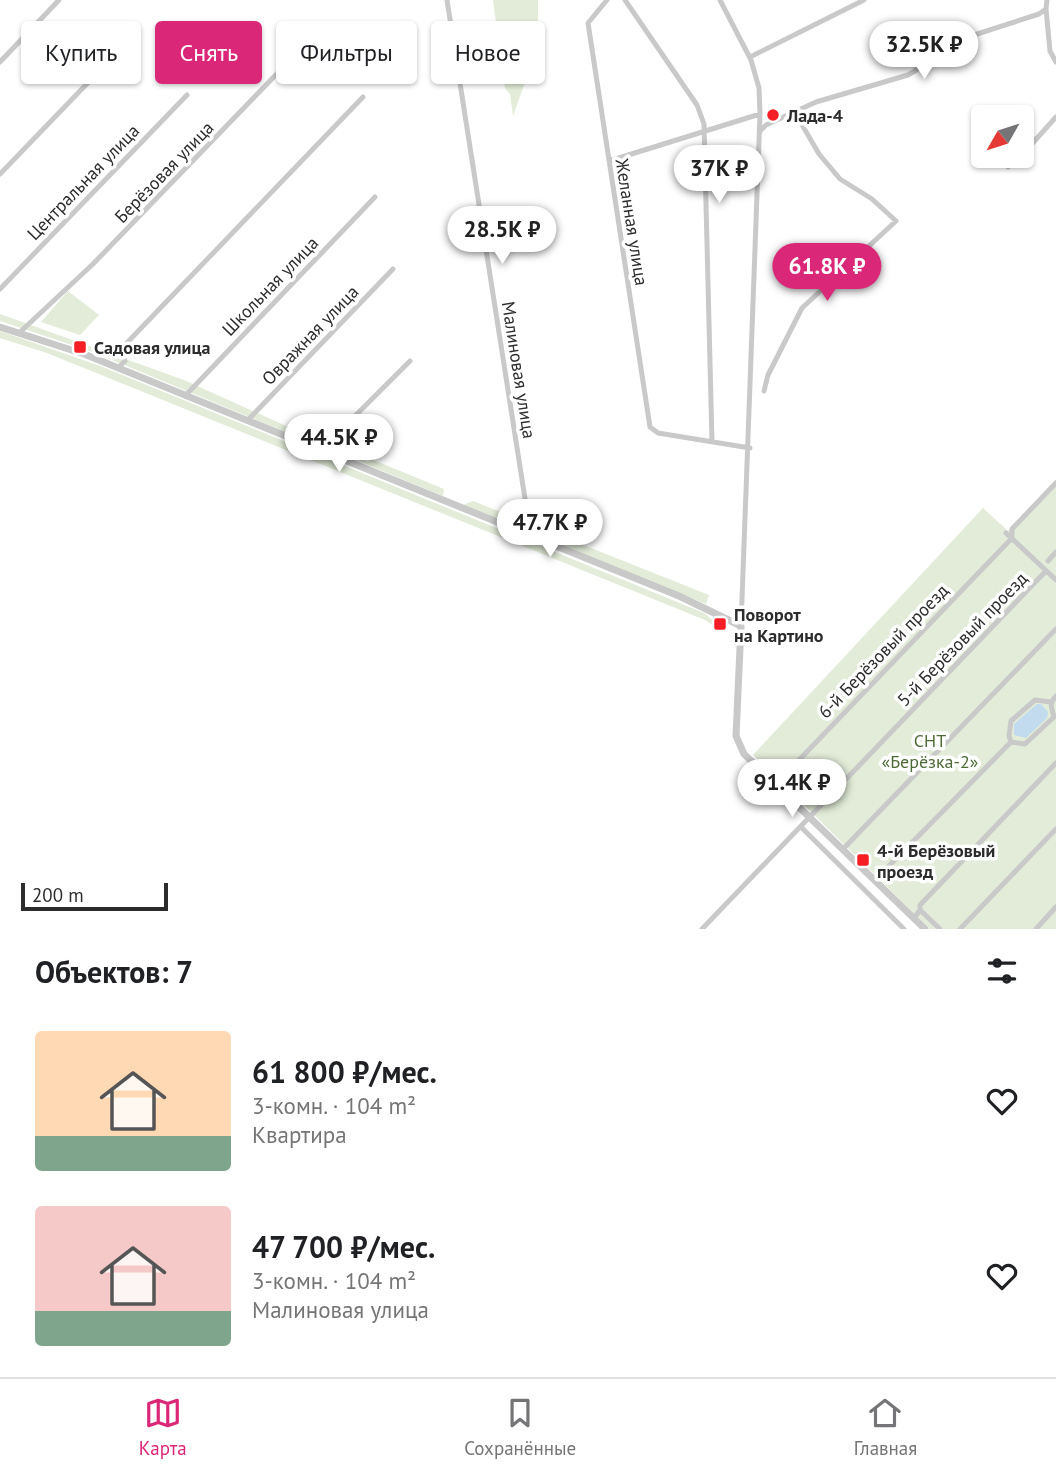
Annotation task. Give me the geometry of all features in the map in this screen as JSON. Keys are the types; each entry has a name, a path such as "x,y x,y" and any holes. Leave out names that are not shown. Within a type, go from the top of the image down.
{"street":[{"path":"0,62 59,0"},
{"name":"Малиновая улица","path":"447,0 531,537"},
{"name":"Желанная улица","path":"607,0 588,21 650,427 658,433 712,442"},
{"path":"625,0 696,105 704,124 712,442 750,448"},
{"path":"721,0 750,57 759,88 761,131 736,736 744,754 925,929"},
{"path":"750,57 864,0"},
{"path":"1047,0 1050,51 1056,62"},
{"path":"761,131 766,125 816,102 908,75 974,35 1039,14 1046,9"},
{"name":"Берёзовая улица","path":"19,333 93,264 276,75"},
{"path":"0,174 87,84"},
{"name":"Центральная улица","path":"0,289 187,95"},
{"path":"118,368 125,361 121,349 363,97"},
{"path":"764,391 768,375 802,307 896,221 872,200 839,179 794,111"},
{"path":"609,161 760,114"},
{"path":"1034,142 1056,117"},
{"name":"Школьная улица","path":"185,396 375,197"},
{"name":"Овражная улица","path":"247,421 393,269"},
{"path":"0,327 118,368 679,596 741,626"},
{"path":"320,451 410,361"},
{"name":"6-й Берёзовый проезд","path":"776,784 1056,483"},
{"path":"1010,533 1056,580"},
{"path":"1048,561 1056,552"},
{"name":"5-й Берёзовый проезд","path":"702,929 1046,571"},
{"path":"843,849 1056,629"},
{"path":"1011,742 1025,744 1054,717 1050,707 1056,696"},
{"path":"1011,742 1011,721 1035,701 1051,702"},
{"path":"877,882 881,874 1011,742"},
{"path":"914,918 920,905 1056,763"},
{"path":"801,827 904,929"},
{"path":"960,929 1056,830"},
{"path":"1035,929 1056,907"},
{"path":"920,910 940,929"}],"green space":[{"path":"493,0 538,0 538,21 496,21"},
{"path":"504,84 525,84 513,116 510,94"},
{"path":"68,291 99,315 80,335 41,322"},
{"path":"0,314 184,380 315,439 312,443 93,352 0,321"},
{"path":"0,331 103,367 704,613 717,624 717,628 705,620 47,353 0,338"},
{"path":"332,446 444,489 443,496 339,453"},
{"name":"СНТ «Берёзка-2»","path":"1056,479 1056,929 930,929 753,755 983,508 1008,531"},
{"path":"473,501 709,595 706,604 463,505"}],"water":[{"path":"1037,704 1041,704 1048,712 1047,718 1026,738 1014,735 1014,724"}],"place":[{"name":"Лада-4","path":"773,115"},
{"name":"Садовая улица","path":"80,347"},
{"name":"Поворот на Картино","path":"720,624"},
{"name":"4-й Берёзовый проезд","path":"863,860"}]}
